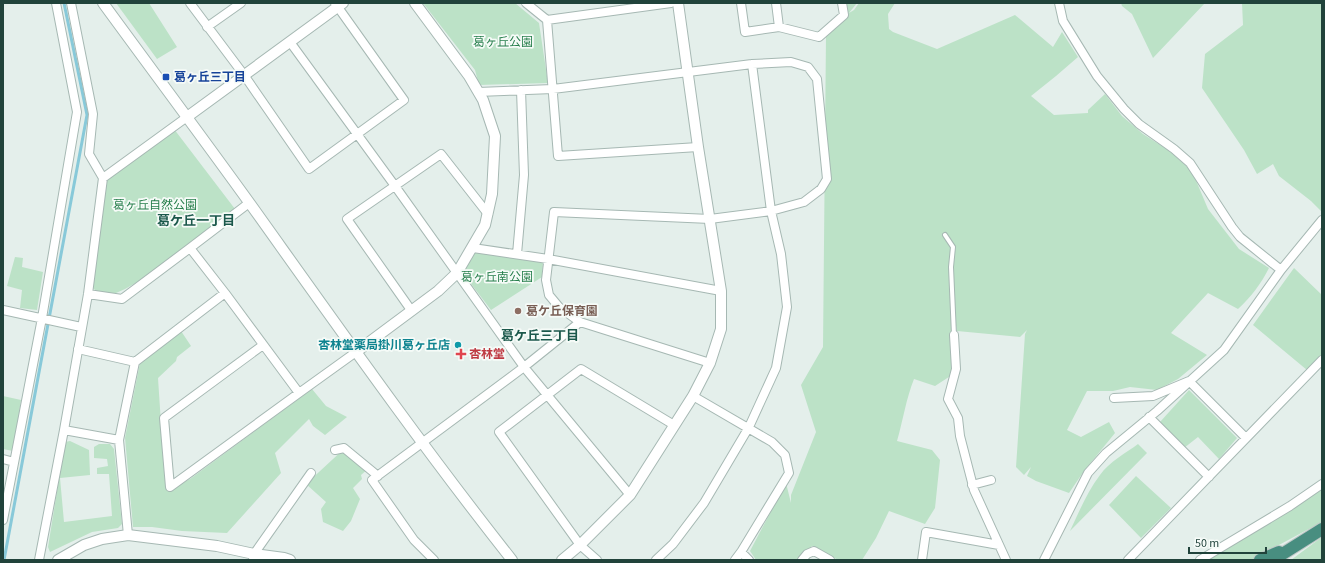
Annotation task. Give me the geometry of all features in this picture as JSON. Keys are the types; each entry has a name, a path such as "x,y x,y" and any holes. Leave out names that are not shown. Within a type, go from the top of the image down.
{"highway":[{"path":"1273,560 1322,529"},
{"path":"1260,560 1307,539"}],"street":[{"path":"3,520 43,318 77,112 56,3"},
{"path":"39,560 88,294 103,178 89,154 93,114 72,3"},
{"path":"103,3 423,444 512,560"},
{"path":"103,178 244,75 290,42 339,4 404,100 309,169 244,75 190,3"},
{"path":"207,27 241,3"},
{"path":"263,345 164,418 170,487 438,291 457,273 473,248 485,225 492,194 495,136 483,100 469,76 415,3"},
{"path":"526,3 547,20 558,156 698,147"},
{"path":"547,20 670,3"},
{"path":"562,560 580,545 630,495 693,396 710,363 722,329 721,291 698,147 678,3"},
{"path":"741,3 745,32 779,28 819,37 844,15 842,3"},
{"path":"776,3 779,28"},
{"path":"1059,3 1063,21 1097,76 1124,109 1139,124 1174,149 1190,163 1240,237 1281,270"},
{"path":"290,42 396,186 524,367 630,495"},
{"path":"478,92 553,89 752,64 791,62 808,67 817,80 827,179 821,189 804,202 771,211 710,218 554,212 546,280 549,295 559,307 580,322 710,363"},
{"path":"656,560 673,544 704,503 749,427 776,368 787,307 781,254 771,211 752,64"},
{"path":"517,254 524,175 521,90"},
{"path":"411,310 347,219 440,154 488,214"},
{"path":"88,294 122,299 249,203"},
{"path":"1044,560 1088,473 1106,453 1224,350 1281,270 1322,220"},
{"path":"190,248 299,393"},
{"path":"473,248 548,259 721,291"},
{"path":"128,535 119,440 135,362 225,293"},
{"path":"3,310 81,327"},
{"path":"434,560 414,540 372,480 423,444 580,322"},
{"path":"954,335 956,369 948,399 958,418 960,436 972,485 1006,560"},
{"path":"78,349 135,362"},
{"path":"1128,560 1322,360"},
{"path":"597,560 580,545 499,432 581,368 674,425"},
{"path":"1114,398 1153,396 1189,381"},
{"path":"1189,381 1246,438"},
{"path":"693,396 749,427 772,442 785,455 789,474 735,560"},
{"path":"1149,417 1209,477"},
{"path":"64,430 119,440"},
{"path":"335,450 344,448 378,476"},
{"path":"3,459 14,462"},
{"path":"254,557 311,473"},
{"path":"972,485 991,480"},
{"path":"1200,560 1290,506 1322,484"},
{"path":"922,560 926,532 1000,545"},
{"path":"58,560 84,545 102,539 128,535 217,546 254,557 284,558 290,560"},
{"path":"802,560 807,554 814,551 830,560"},
{"path":"741,552 749,560"}],"lane":[{"path":"945,235 953,247 951,267 954,335"}],"green space":[{"path":"116,3 149,3 177,47 157,59"},
{"name":"葛ヶ丘公園","path":"423,3 515,3 539,23 548,83 479,85 475,70"},
{"path":"845,3 857,3 849,13 854,10 859,3 895,3 888,14 889,29 893,32 937,49 1015,15 1053,47 1062,32 1078,57 1031,96 1054,115 1088,113 1088,110 1105,94 1122,116 1143,134 1168,150 1192,171 1208,209 1239,249 1269,268 1255,290 1238,309 1208,293 1171,333 1207,355 1178,379 1157,390 1130,387 1113,391 1087,391 1067,430 1081,437 1109,422 1115,433 1084,471 1069,493 1036,481 1027,476 1031,467 1024,475 1016,467 1025,334 1027,330 1020,337 957,331 955,320 955,373 935,386 914,379 897,441 932,450 940,460 935,508 925,524 889,511 876,538 862,560 838,560 812,546 798,560 756,560 750,551 786,483 791,503 791,495 816,432 801,385 823,347 826,35 848,13"},
{"path":"1121,3 1205,3 1153,58 1132,14 1122,6"},
{"path":"1242,3 1322,3 1321,211 1311,201 1279,176 1273,164 1257,174 1244,150 1202,88 1205,54 1243,25"},
{"name":"葛ヶ丘自然公園","path":"174,129 235,209 146,277 116,293 97,292 92,287 103,178"},
{"name":"葛ヶ丘南公園","path":"475,248 543,262 542,277 491,310 462,272"},
{"path":"15,257 23,258 22,267 43,272 37,310 20,308 22,290 7,286"},
{"path":"1294,268 1322,295 1322,354 1307,370 1253,325"},
{"path":"181,331 191,346 177,357 176,361 158,378 163,454 168,490 190,479 312,389 326,406 347,417 325,435 313,426 309,419 275,453 281,473 227,533 182,531 152,527 133,527 125,438 140,363"},
{"path":"1189,390 1237,438 1219,459 1198,437 1184,448 1160,422"},
{"path":"3,396 21,400 13,451 3,449"},
{"path":"70,441 89,450 90,475 60,478 64,522 112,516 109,474 97,474 97,468 108,466 107,459 94,458 94,447 99,444 110,444 114,449 122,524 118,528 92,532 50,552 48,547 65,442"},
{"path":"1138,444 1147,453 1070,531 1087,495 1100,475 1113,462"},
{"path":"346,447 369,468 361,475 362,479 353,488 360,499 351,521 343,531 323,522 321,509 326,502 306,484"},
{"path":"1136,476 1171,508 1141,538 1109,505"},
{"path":"1322,483 1322,522 1251,560 1208,560"},
{"path":"1322,537 1322,560 1291,560"}],"waterway":[{"path":"4,560 87,115 64,3"}],"place":[{"name":"葛ヶ丘三丁目","path":"166,77"},
{"name":"葛ケ丘保育園","path":"518,311"},
{"name":"杏林堂薬局掛川葛ヶ丘店","path":"458,345"},
{"name":"杏林堂","path":"461,354"}],"district":[{"name":"葛ケ丘一丁目","path":"196,221"},
{"name":"葛ケ丘三丁目","path":"540,336"}]}
